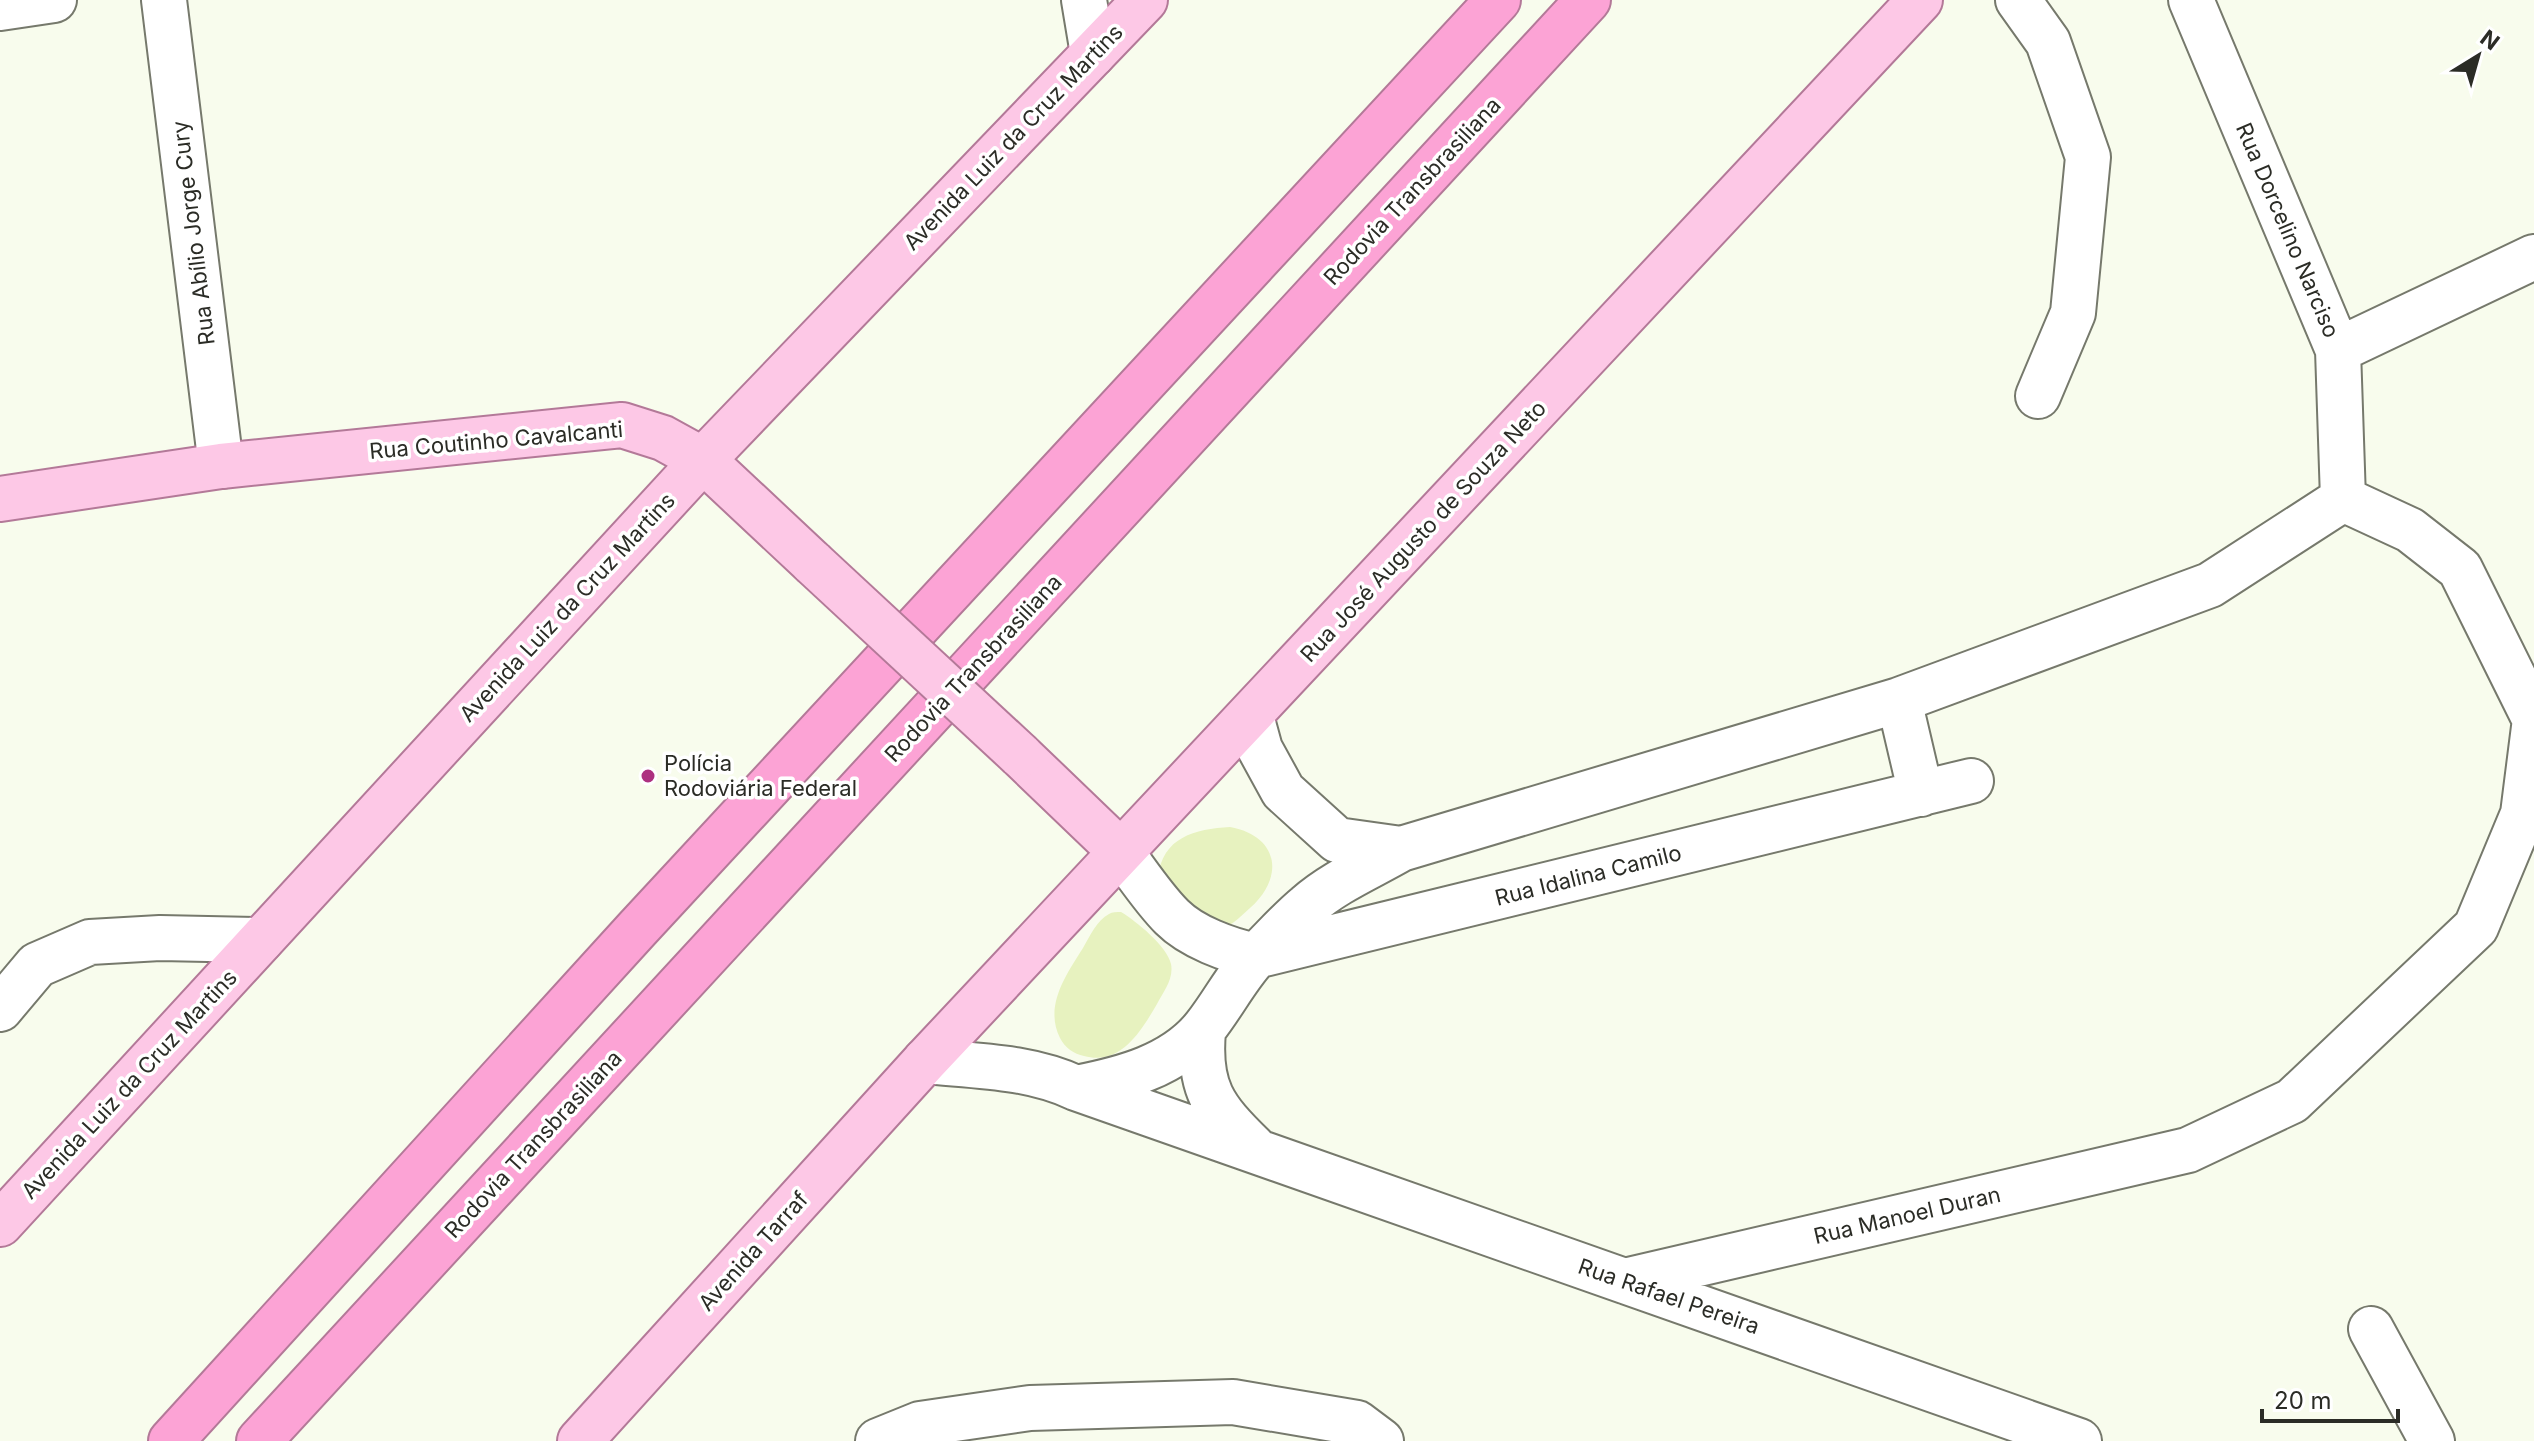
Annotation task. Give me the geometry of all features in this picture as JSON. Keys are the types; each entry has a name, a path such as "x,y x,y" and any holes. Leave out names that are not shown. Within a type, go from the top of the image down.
{"highway":[{"path":"171,1441 637,929 1498,0"},
{"name":"Rodovia Transbrasiliana","path":"259,1441 1588,0"}],"main road":[{"name":"Avenida Luiz da Cruz Martins","path":"0,1224 703,460 1145,0"},
{"name":"Rua José Augusto de Souza Neto","path":"925,1061 1920,0"},
{"name":"Rua Coutinho Cavalcanti","path":"0,499 221,466 622,425 663,438 703,460 1121,852"},
{"name":"Avenida Tarraf","path":"580,1441 925,1061"}],"street":[{"path":"0,8 54,0"},
{"name":"Rua Abílio Jorge Cury","path":"164,0 221,466"},
{"path":"1084,0 1093,54"},
{"path":"2018,0 2048,42 2088,157 2073,313 2038,396"},
{"name":"Rua Dorcelino Narciso","path":"2191,0 2338,350 2534,257"},
{"path":"2338,350 2343,499"},
{"path":"1076,1088 1147,1069 1178,1051 1203,1031 1256,956 1308,905 1401,849 1899,700 2210,585 2343,499"},
{"path":"2343,499 2410,530 2460,569 2534,718"},
{"path":"1899,700 1921,794"},
{"path":"1251,716 1260,749 1283,791 1337,840 1401,849"},
{"name":"Rua Manoel Duran","path":"1625,1281 2188,1150 2292,1101 2476,927 2523,814 2534,727"},
{"name":"Rua Idalina Camilo","path":"1121,852 1173,918 1212,943 1256,956 1971,781"},
{"path":"0,1009 37,965 90,942 160,938 261,940"},
{"name":"Rua Rafael Pereira","path":"1203,1031 1200,1057 1203,1079 1215,1104 1258,1152"},
{"name":"Rua Rafael Pereira","path":"925,1061 1034,1072 1055,1078 1076,1088 2079,1441"},
{"path":"2371,1329 2432,1441"},
{"path":"878,1441 1030,1408 1233,1402 1357,1423 1381,1441"}],"green space":[{"path":"1230,827 1259,839 1267,848 1272,859 1269,884 1232,924 1206,927 1158,878 1161,864 1173,844 1182,838 1205,830"},
{"path":"1121,912 1157,942 1168,957 1172,970 1157,1004 1128,1044 1109,1056 1097,1058 1080,1055 1067,1048 1056,1026 1054,1014 1059,991 1097,924 1110,913"}],"place":[{"name":"Polícia Rodoviária Federal","path":"648,776"}]}
